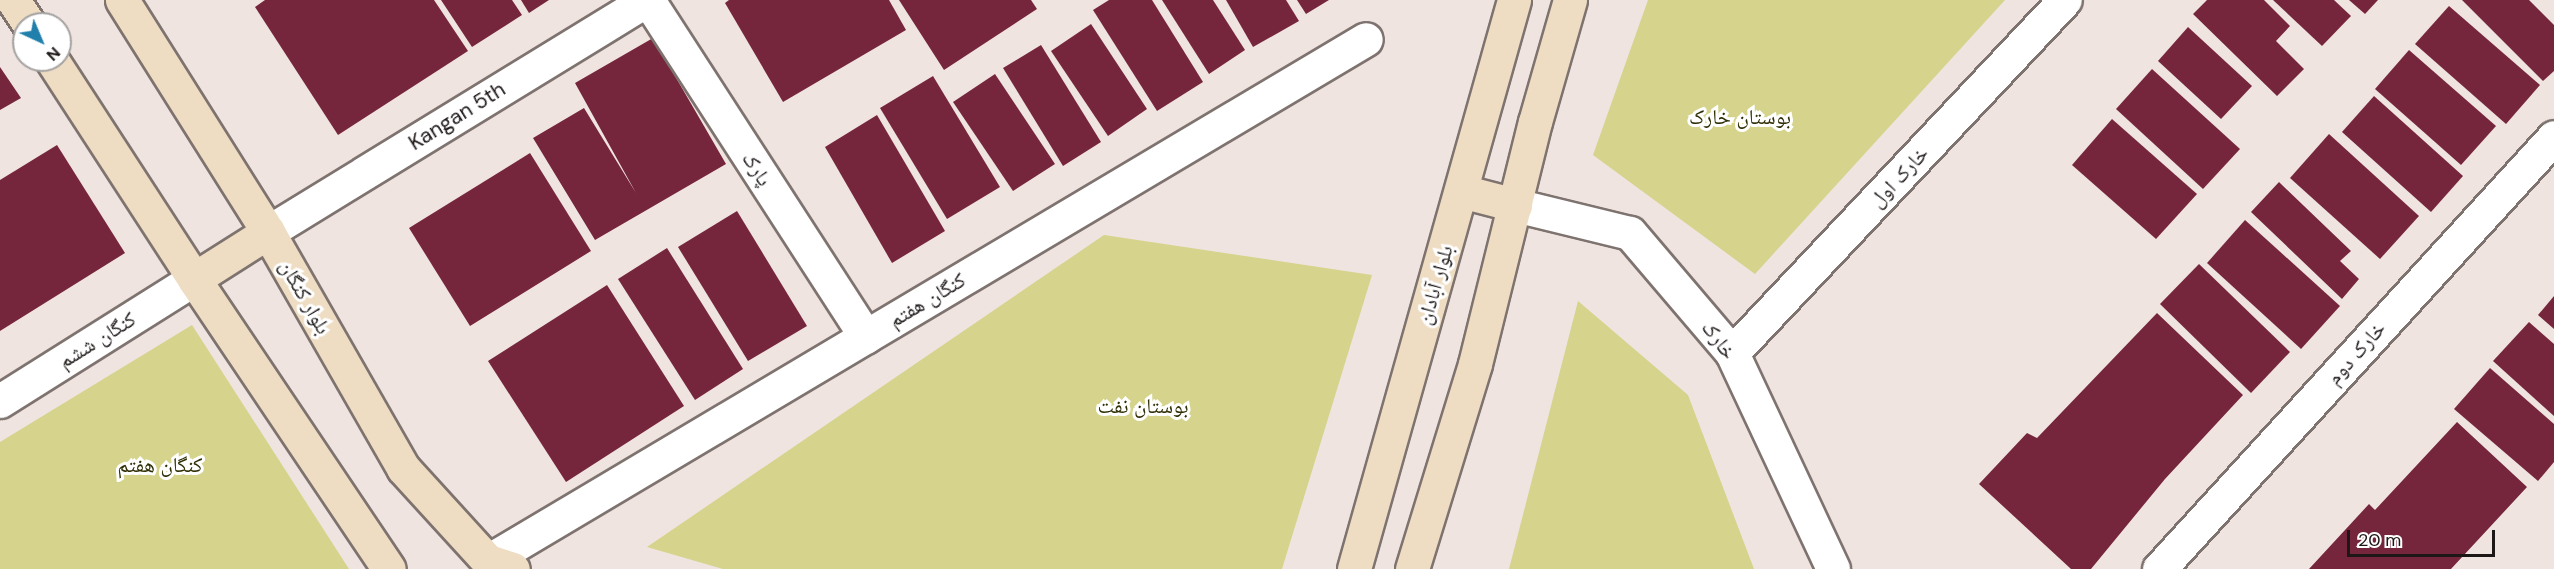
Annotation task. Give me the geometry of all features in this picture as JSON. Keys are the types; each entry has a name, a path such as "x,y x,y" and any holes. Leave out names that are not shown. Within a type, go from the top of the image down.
{"main road":[{"name":"بلوار کنگان","path":"122,0 268,232 404,468 501,565"},
{"name":"بلوار آبادان","path":"1354,569 1514,0"},
{"path":"1412,569 1475,364 1535,122 1570,0"},
{"path":"60,72 194,279 388,569"},
{"path":"1461,191 1515,205"},
{"path":"194,279 268,232"}],"street":[{"name":"Kangan 5th","path":"268,232 647,0"},
{"name":"پارک","path":"647,0 866,337"},
{"name":"خارک اول","path":"1732,353 2065,0"},
{"name":"کنگان هفتم","path":"501,565 866,337 1366,39"},
{"name":"خارک دوم","path":"2159,569 2554,137"},
{"name":"خارک","path":"1515,205 1630,233 1732,353 1833,569"},
{"name":"کنگان ششم","path":"0,401 194,279"}],"green space":[{"name":"بوستان خارک","path":"1648,0 2005,0 1755,274 1593,155"},
{"name":"بوستان نفت","path":"1104,235 1372,275 1282,569 723,569 647,547"},
{"path":"1578,301 1688,395 1754,569 1509,569"},
{"name":"کنگان هفتم","path":"192,325 349,569 0,569 0,442"}],"building":[{"path":"265,0 434,0 468,51 338,135 255,7"},
{"path":"441,0 512,0 522,15 472,47"},
{"path":"521,0 549,0 529,13"},
{"path":"729,0 889,0 906,30 783,102 725,3"},
{"path":"899,0 1031,0 1037,9 944,70"},
{"path":"1109,0 1152,0 1203,82 1157,111 1093,10"},
{"path":"1162,0 1213,0 1245,50 1209,74"},
{"path":"1226,0 1286,0 1299,21 1253,47"},
{"path":"1297,0 1329,0 1306,14"},
{"path":"2207,0 2264,0 2290,26 2276,41 2304,69 2277,96 2193,14"},
{"path":"2273,0 2334,0 2351,16 2322,46"},
{"path":"2349,0 2378,0 2365,14"},
{"path":"2462,0 2529,0 2554,25 2554,71 2543,81"},
{"path":"2449,6 2540,85 2506,124 2415,44"},
{"path":"1091,24 1147,109 1108,136 1051,51"},
{"path":"2188,27 2252,86 2221,119 2158,61"},
{"path":"653,38 726,164 595,240 533,138 584,108 636,193 575,83"},
{"path":"1041,45 1101,142 1063,166 1003,68"},
{"path":"2409,50 2496,126 2461,165 2375,89"},
{"path":"0,67 21,98 0,110"},
{"path":"2152,69 2240,149 2203,189 2116,109"},
{"path":"995,74 1055,164 1013,191 953,102"},
{"path":"933,76 1000,187 947,219 880,108"},
{"path":"2374,96 2463,176 2431,212 2342,132"},
{"path":"877,115 945,231 892,263 825,147"},
{"path":"2112,119 2197,194 2156,239 2072,165"},
{"path":"2329,134 2419,216 2380,259 2290,178"},
{"path":"57,145 125,253 0,331 0,180"},
{"path":"530,153 591,251 470,326 409,228"},
{"path":"2279,182 2351,251 2340,261 2359,279 2342,299 2251,212"},
{"path":"737,211 807,326 748,361 678,247"},
{"path":"2245,220 2340,306 2301,349 2207,263"},
{"path":"667,248 743,369 695,400 618,279"},
{"path":"2199,264 2290,352 2251,393 2160,304"},
{"path":"607,285 684,406 566,482 488,361"},
{"path":"2554,296 2554,329 2538,315"},
{"path":"2157,313 2243,395 2165,479 2091,569 2071,569 1979,484 2027,433 2037,438"},
{"path":"2529,322 2554,344 2554,416 2493,361"},
{"path":"2490,368 2554,424 2554,462 2538,481 2454,409"},
{"path":"2457,422 2527,487 2451,569 2309,569 2369,504 2375,510"}]}
